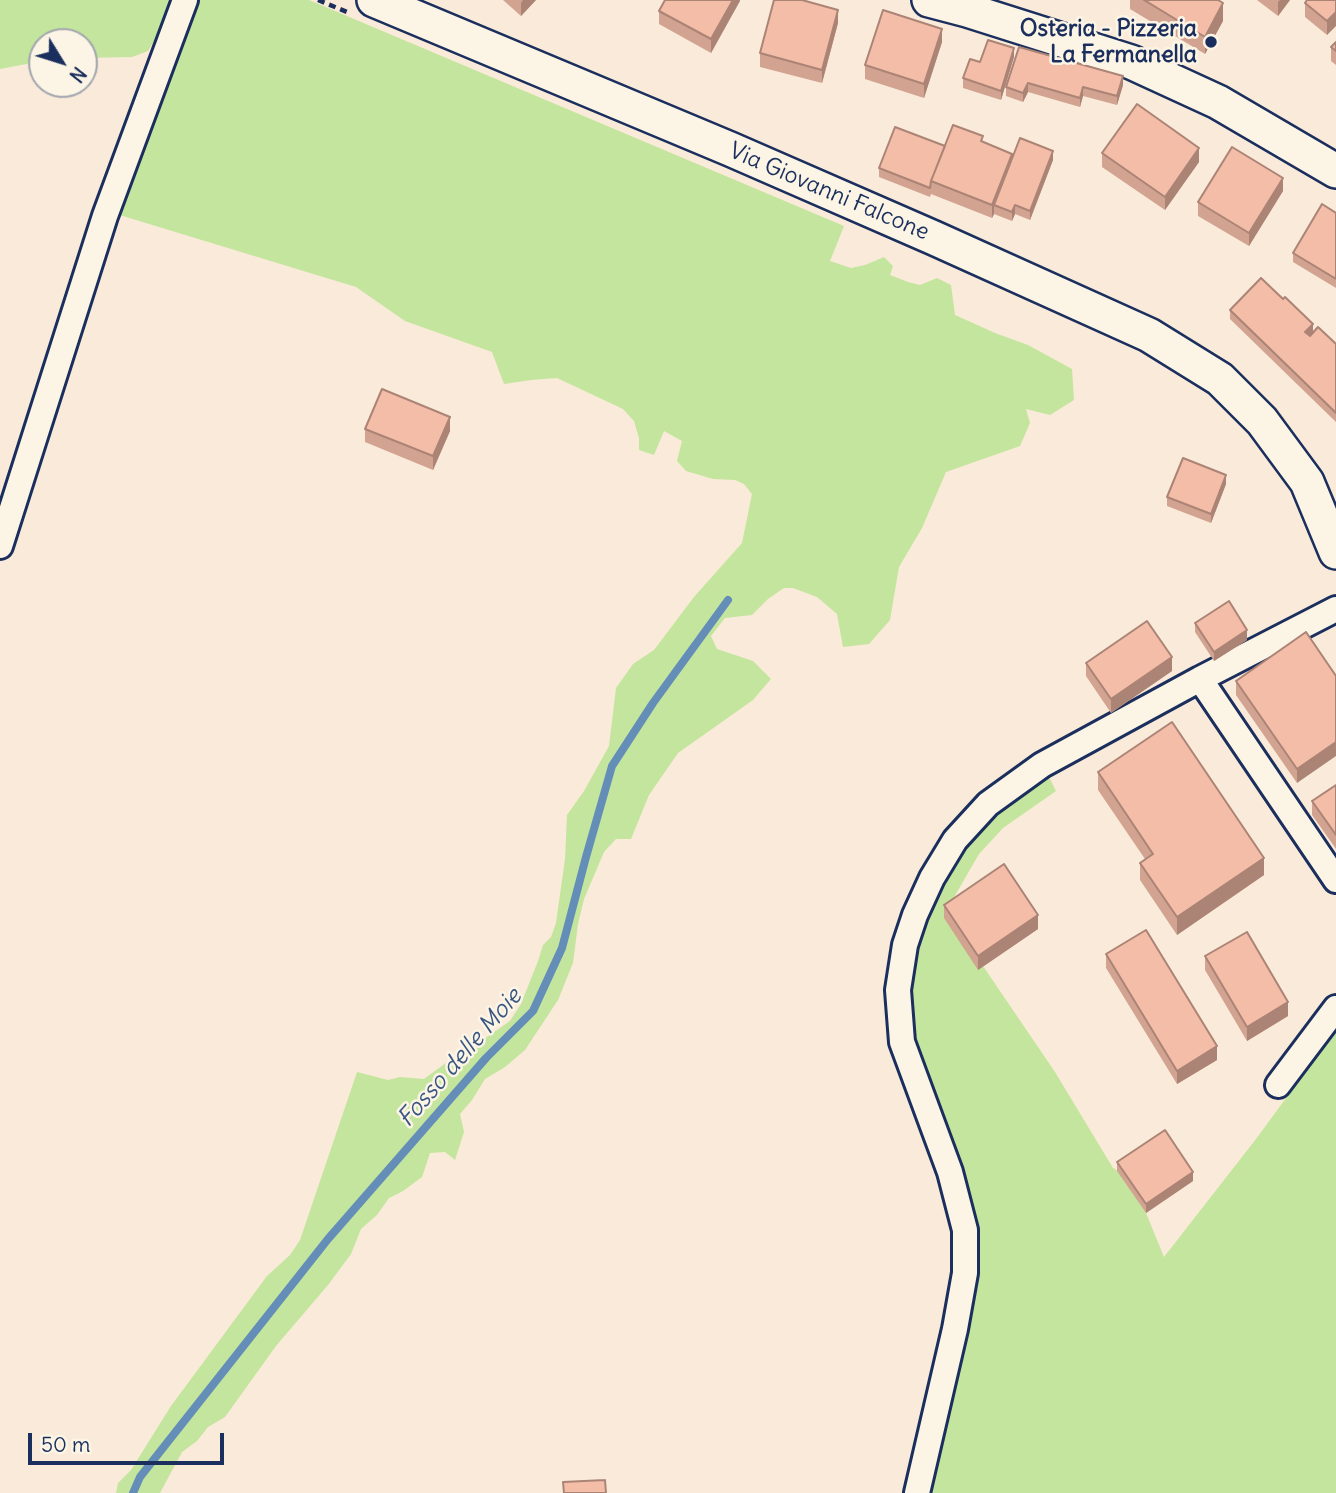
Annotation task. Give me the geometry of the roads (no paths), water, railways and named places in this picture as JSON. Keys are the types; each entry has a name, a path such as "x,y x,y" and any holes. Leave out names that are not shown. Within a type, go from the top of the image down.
{"main road":[{"path":"929,0 1131,62 1218,102 1336,171"},
{"name":"Via Giovanni Falcone","path":"365,8 523,61 934,238 1149,335 1220,379 1262,421 1307,482 1335,548"}],"street":[{"path":"0,546 105,216 185,0"},
{"path":"917,1493 955,1329 965,1273 965,1230 950,1172 902,1042 898,990 905,945 932,878 955,840 988,804 1042,765 1336,609"},
{"path":"1200,679 1336,880"},
{"path":"1278,1085 1336,1008"}],"waterway":[{"name":"Fosso delle Moie","path":"133,1493 140,1477 328,1239 486,1058 533,1011 562,948 612,766 653,703 728,600"}],"place":[{"name":"Osteria - Pizzeria La Fermanella","path":"1211,42"}]}
